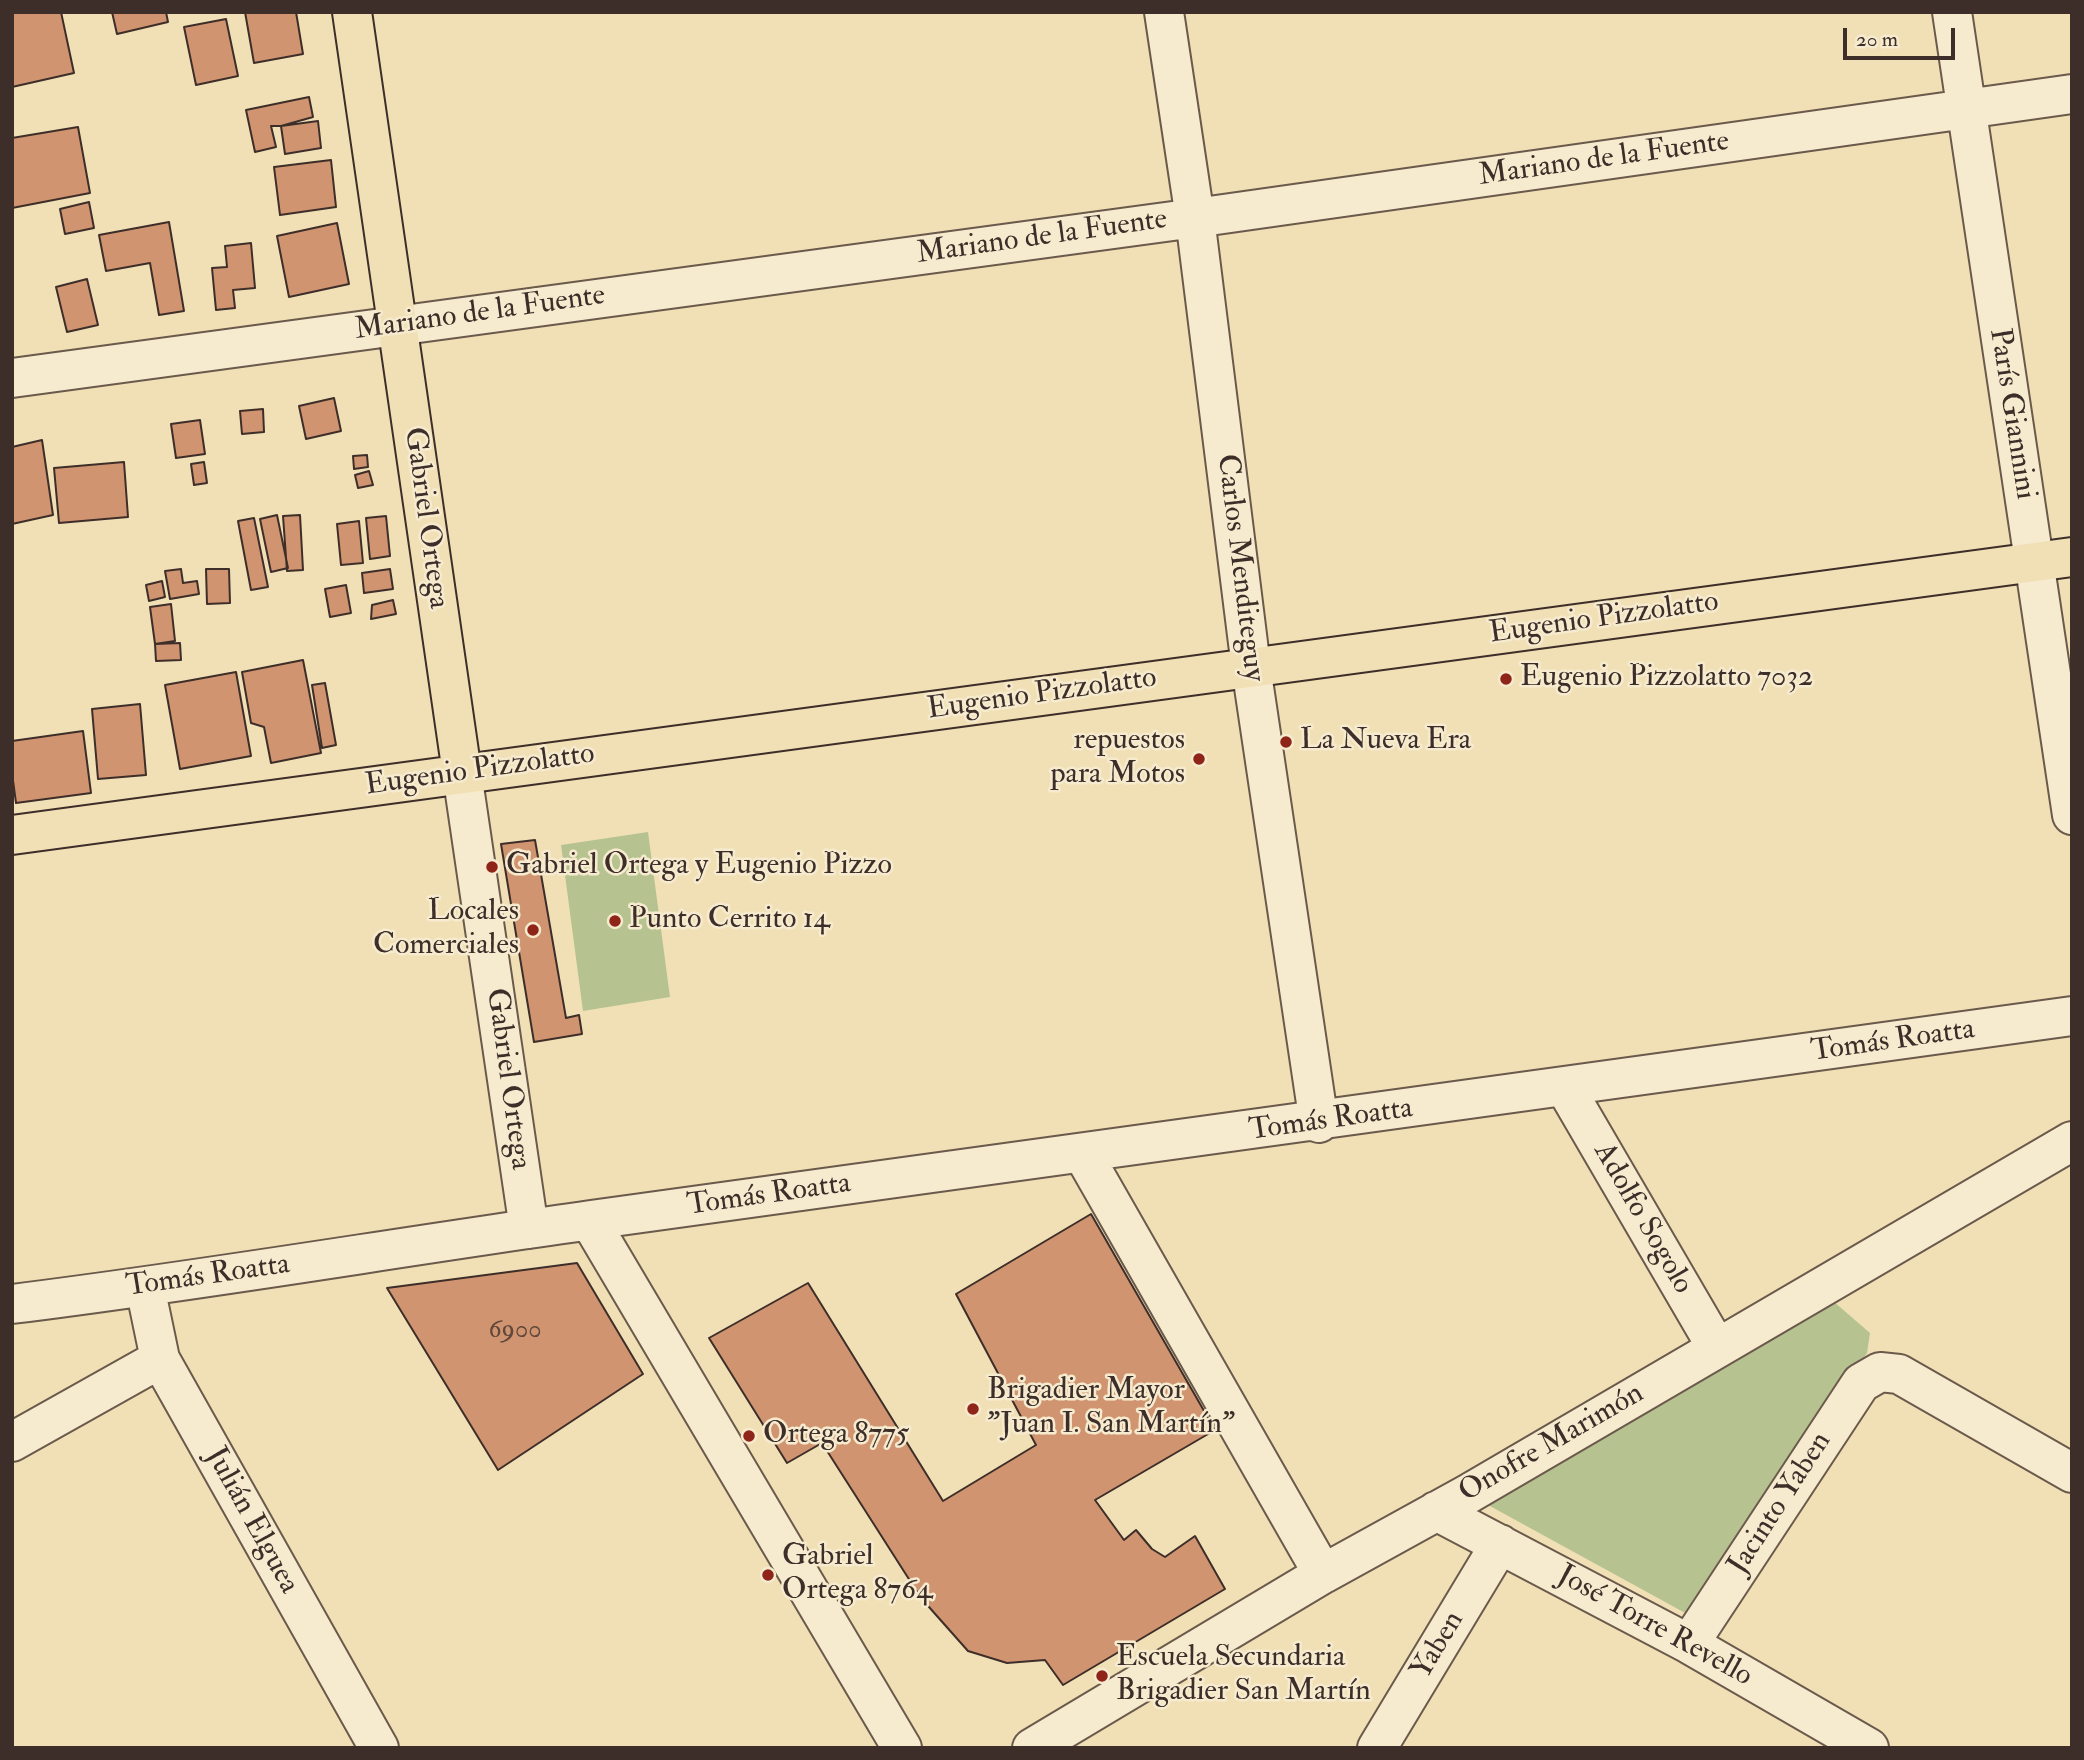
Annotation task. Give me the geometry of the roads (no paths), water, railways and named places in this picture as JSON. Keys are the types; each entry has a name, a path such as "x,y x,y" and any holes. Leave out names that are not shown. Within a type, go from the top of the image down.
{"main road":[{"name":"Gabriel Ortega","path":"352,12 462,773"},
{"name":"Eugenio Pizzolatto","path":"12,835 2072,557"}],"street":[{"name":"Carlos Menditeguy","path":"1164,12 1195,218 1251,667 1319,1122"},
{"name":"París Giannini","path":"1952,12 2072,815"},
{"name":"Mariano de la Fuente","path":"12,378 1195,218 2072,94"},
{"name":"Gabriel Ortega","path":"462,773 528,1229"},
{"name":"Tomás Roatta","path":"590,1221 1566,1089 2072,1016"},
{"name":"Adolfo Sogolo","path":"1566,1089 1717,1348"},
{"name":"Onofre Marimón","path":"1032,1748 1323,1574 2072,1141"},
{"path":"1083,1154 1323,1574"},
{"path":"528,1229 590,1221 902,1748"},
{"name":"Tomás Roatta","path":"12,1304 145,1287 528,1229"},
{"name":"Julián Elguea","path":"145,1287 160,1359 379,1748"},
{"path":"12,1442 160,1359"},
{"name":"Jacinto Yaben","path":"1689,1644 1861,1383 1880,1372 1899,1374 2072,1473"},
{"name":"José Torre Revello","path":"1436,1511 1689,1644 1869,1748"},
{"name":"Yaben","path":"1377,1748 1500,1544"}],"place":[{"name":"Eugenio Pizzolatto 7032","path":"1506,679"},
{"name":"La Nueva Era","path":"1286,742"},
{"name":"repuestos para Motos","path":"1199,759"},
{"name":"Gabriel Ortega y Eugenio Pizzo","path":"492,867"},
{"name":"Punto Cerrito 14","path":"615,921"},
{"name":"Locales Comerciales","path":"533,930"},
{"name":"Brigadier Mayor \"Juan I. San Martín\"","path":"973,1409"},
{"name":"Ortega 8775","path":"749,1436"},
{"name":"Gabriel Ortega 8764","path":"768,1575"},
{"name":"Escuela Secundaria Brigadier San Martín","path":"1102,1676"}]}
